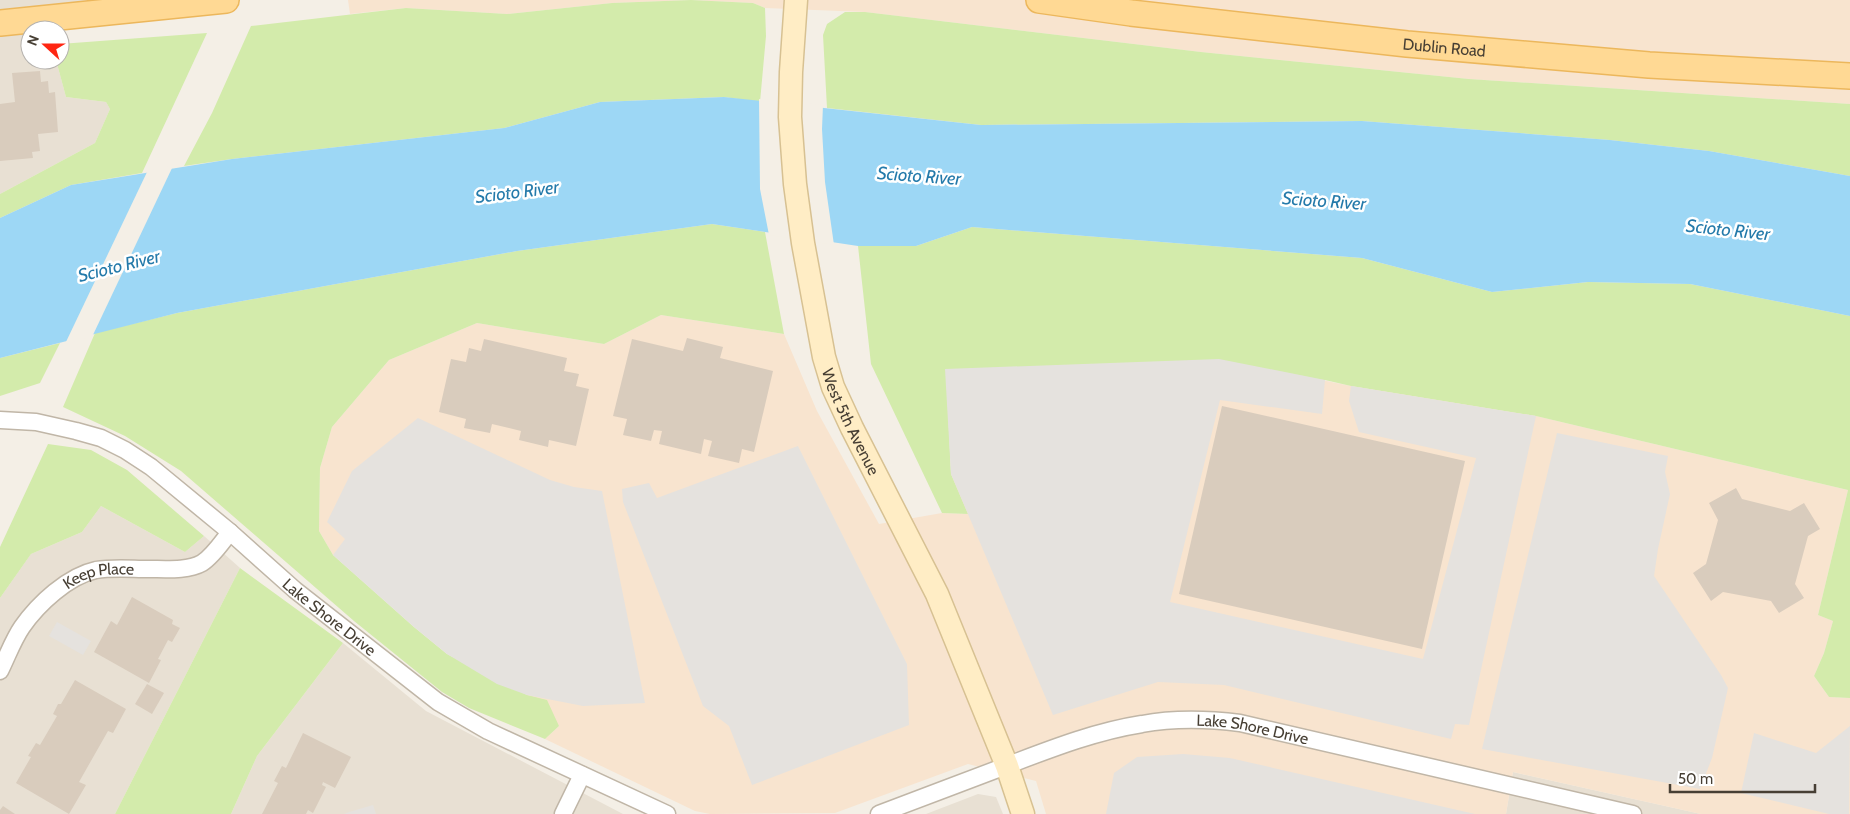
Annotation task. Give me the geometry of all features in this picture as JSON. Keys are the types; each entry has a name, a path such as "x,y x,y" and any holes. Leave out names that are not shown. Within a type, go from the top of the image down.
{"main road":[{"path":"0,22 226,0"},
{"name":"West 5th Avenue","path":"796,0 790,117 795,184 803,243 824,357 833,387 852,428 938,594 1007,766 1023,814"},
{"name":"Dublin Road","path":"1039,0 1131,13 1408,44 1648,65 1850,76"}],"street":[{"name":"Lake Shore Drive","path":"0,420 36,422 76,430 101,438 125,450 151,467 230,532 295,590 438,702 488,731 667,814"},
{"name":"Keep Place","path":"0,671 21,628 52,594 72,580 95,571 108,569 170,569 195,566 210,556 230,532"},
{"name":"Lake Shore Drive","path":"879,814 1047,751 1117,729 1180,719 1240,723 1633,814"},
{"path":"564,814 582,775"}],"shaded area":[{"path":"0,0 119,0 60,20 20,20 20,70 59,70 66,97 106,102 110,109 95,143 0,194"},
{"path":"348,0 691,0 612,3 507,14 406,8 350,14"},
{"path":"691,0 1850,0 1850,104 1469,79 1201,52 865,12 765,8 753,3"},
{"path":"661,315 784,334 817,411 879,524 942,513 967,514 951,474 1219,359 1351,386 1536,416 1848,490 1818,615 1833,621 1824,653 1814,676 1829,697 1850,698 1850,814 1701,814 1513,772 1506,814 1046,814 1036,781 968,764 835,813 710,814 695,811 545,739 559,726 527,695 333,555 319,531 320,468 332,427 389,360 477,323 604,344"},
{"path":"1219,359 1325,380 1322,414 1220,400 1170,602 1423,659 1476,458 1359,432 1349,401 1351,386 1536,416 1469,725 1455,724 1451,739 1224,685 1158,682 1053,715 951,474 945,369"},
{"path":"418,418 550,480 574,487 602,491 645,703 583,706 527,695 497,684 447,654 333,555 345,539 327,522 352,471"},
{"path":"1557,433 1668,456 1665,472 1670,494 1654,576 1728,688 1712,758 1700,789 1482,749"},
{"path":"798,446 907,664 909,725 752,785 729,726 703,706 623,502 622,489 649,483 657,498"},
{"path":"101,506 185,552 204,536 240,568 115,814 0,814 0,598 31,554 82,532"},
{"path":"57,622 91,641 83,655 49,636"},
{"path":"343,643 426,711 623,814 231,814 257,756"},
{"path":"1850,726 1849,814 1829,814 1741,793 1754,733 1816,753"},
{"path":"1183,754 1230,758 1475,814 1106,814 1114,773 1137,757"},
{"path":"1513,772 1701,814 1506,814"},
{"path":"978,794 996,797 1003,814 926,814"},
{"path":"373,805 376,814 344,814 349,812"}],"green space":[{"path":"691,0 753,3 765,8 766,36 760,102 724,97 600,102 504,128 184,166 212,113 251,26 406,8 507,14 612,3"},
{"path":"845,12 865,12 1201,52 1469,79 1850,104 1850,176 1709,151 1610,140 1362,121 981,125 827,108 823,35 827,24"},
{"path":"207,33 142,173 71,185 0,218 0,194 95,143 110,109 106,102 66,97 59,70 70,70 70,43"},
{"path":"712,224 765,232 784,334 661,315 604,344 477,323 389,360 332,427 320,468 319,531 333,555 447,654 527,695 547,700 559,726 545,739 469,708 442,692 354,621 181,471 125,436 63,407 95,333 177,313 517,251"},
{"path":"972,227 1362,258 1492,292 1588,282 1690,284 1850,316 1850,698 1829,697 1814,676 1824,653 1833,621 1818,615 1848,490 1536,416 1351,386 1325,380 946,369 951,474 968,514 942,513 871,364 858,246 916,246"},
{"path":"60,343 40,383 0,396 0,358"},
{"path":"48,444 91,450 127,470 204,536 185,552 101,506 82,532 31,554 0,598 0,547"},
{"path":"240,568 343,643 257,756 231,814 115,814"}],"water":[{"name":"Scioto River","path":"724,97 981,125 1362,121 1610,140 1709,151 1850,176 1850,316 1690,284 1588,282 1492,292 1362,258 972,227 916,246 858,246 712,224 517,251 177,313 0,358 0,218 71,185 232,159 504,128 600,102"}],"pier":[{"path":"759,99 823,105 822,129 825,182 834,245 769,235 760,189"},
{"path":"173,166 92,337 65,344 148,170"}],"building":[{"path":"40,71 41,82 48,81 49,93 55,92 58,132 38,134 40,151 32,152 33,158 0,161 0,104 15,102 12,73"},
{"path":"687,338 723,347 720,358 773,371 754,452 742,449 739,463 708,456 712,441 704,439 701,454 659,444 662,431 654,430 651,441 623,435 627,419 613,416 632,339 683,351"},
{"path":"484,339 567,358 564,371 579,374 576,386 589,389 576,446 549,440 548,447 519,440 521,431 492,424 490,433 464,428 466,419 439,412 451,359 466,362 469,348 481,351"},
{"path":"1222,406 1465,461 1422,649 1179,594"},
{"path":"1736,488 1742,499 1790,511 1804,503 1820,529 1808,536 1795,584 1804,598 1779,613 1771,601 1723,592 1711,601 1693,573 1706,564 1718,520 1709,503"},
{"path":"132,597 173,620 172,624 180,628 172,642 168,640 158,659 161,660 149,683 94,652 111,621 117,625"},
{"path":"75,680 126,709 113,733 108,731 79,782 86,785 69,814 16,783 31,757 28,756 36,743 40,745 57,716 53,714 58,704 61,704"},
{"path":"147,684 164,693 152,714 135,704"},
{"path":"303,733 351,757 335,788 323,782 322,785 326,787 313,813 308,810 306,814 262,814 278,783 274,781 282,766 286,768"},
{"path":"3,806 15,814 0,814"}]}
